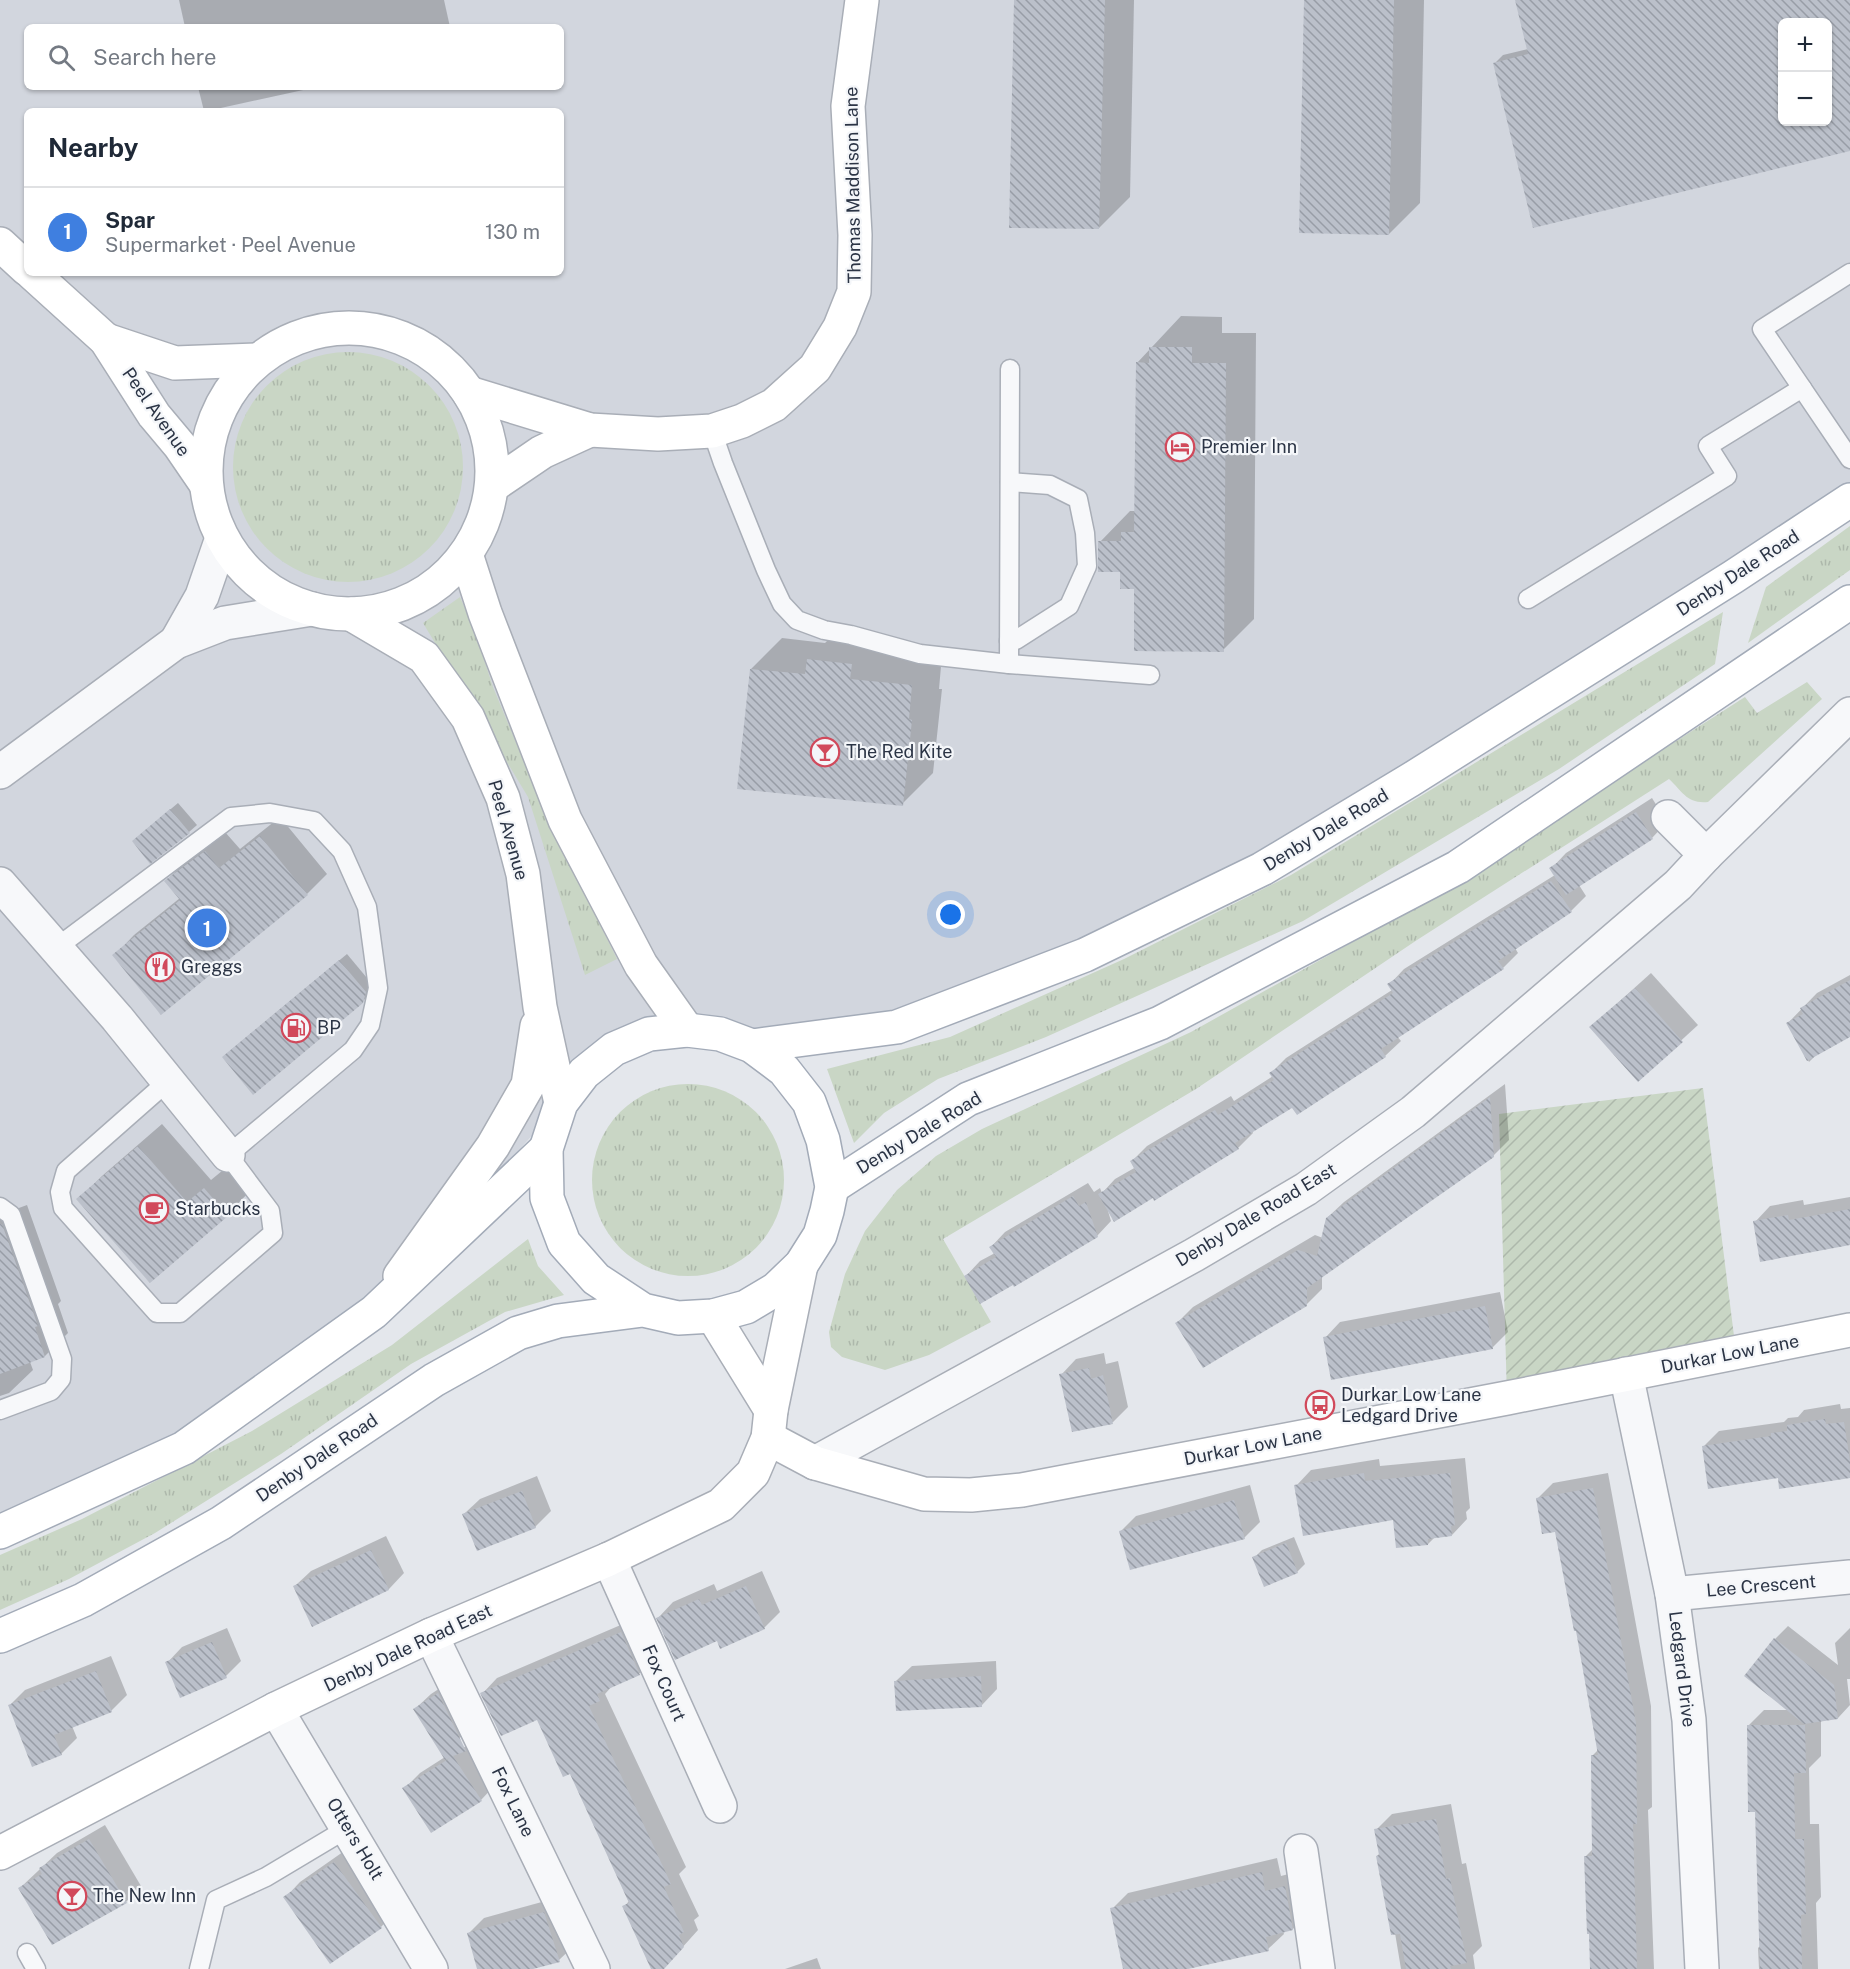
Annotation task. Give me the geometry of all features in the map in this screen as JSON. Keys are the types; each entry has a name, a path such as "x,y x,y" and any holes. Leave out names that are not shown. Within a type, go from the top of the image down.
{"street":[{"name":"Thomas Maddison Lane","path":"469,393 590,430 658,434 712,431 742,421 774,405 815,368 840,327 854,292 855,235 848,106 862,0"},
{"path":"0,244 24,266"},
{"name":"Peel Avenue","path":"35,276 106,340 154,415 180,446 206,484"},
{"path":"371,329 416,344 437,357 449,368 469,393 481,414 489,437 492,461 492,486 483,522 466,554 452,571 416,597 395,606 373,612 351,614 331,613 293,603 259,583 244,570 222,538 209,503 206,461 209,438 216,416 227,395 241,376 258,360 299,336 323,330 371,329"},
{"name":"Peel Avenue","path":"106,340 175,363 258,360"},
{"name":"Thomas Maddison Lane","path":"492,486 542,452 590,430"},
{"name":"Denby Dale Road","path":"752,1046 897,1027 1085,955 1262,869 1602,660 1850,500"},
{"path":"176,642 201,596 222,538"},
{"path":"466,554 485,613 565,820 641,966 687,1030"},
{"name":"Denby Dale Road","path":"832,1187 968,1099 1160,1023 1458,867 1850,602"},
{"path":"0,772 176,642 225,623 312,609"},
{"name":"Peel Avenue","path":"351,614 424,657 468,718 503,798 523,874 540,1007 561,1104"},
{"name":"Denby Dale Road East","path":"815,1463 1194,1255 1305,1189 1413,1112 1678,885 1850,714"},
{"path":"1668,817 1706,855"},
{"path":"0,884 117,1018 228,1155"},
{"path":"374,1312 493,1146 528,1085 540,1007"},
{"name":"Denby Dale Road","path":"0,1636 83,1600 221,1522 434,1380 518,1333 558,1321 643,1310 678,1318 713,1316 746,1307 776,1289 801,1265 820,1235 832,1187 823,1140 809,1102 784,1070 752,1046 720,1034 687,1030 649,1034 614,1049 584,1073 561,1104 546,1149 547,1198 564,1243 596,1279 643,1310"},
{"name":"Denby Dale Road","path":"0,1532 184,1448 374,1312 546,1149"},
{"name":"Denby Dale Road East","path":"0,1853 276,1709 431,1635 609,1559 721,1505 753,1473 769,1424 801,1265"},
{"path":"713,1316 769,1424"},
{"name":"Durkar Low Lane","path":"769,1424 815,1463 924,1494 971,1495 1022,1490 1850,1330"},
{"name":"Ledgard Drive","path":"1626,1374 1672,1594 1689,1720 1702,1969"},
{"name":"Fox Court","path":"609,1559 720,1806"},
{"name":"Lee Crescent","path":"1672,1594 1850,1577"},
{"name":"Fox Lane","path":"431,1635 593,1969"},
{"name":"Otters Holt","path":"276,1709 431,1969"},
{"path":"1301,1851 1318,1969"}],"lane":[{"path":"1850,273 1762,329 1850,459"},
{"path":"1009,664 1010,369"},
{"path":"1528,599 1727,476 1708,446 1802,388"},
{"path":"712,431 766,570 782,604 797,620 824,630 920,654 1009,664 1150,675"},
{"path":"1009,641 1016,640 1069,606 1087,566 1085,533 1078,499 1050,485 1010,482"},
{"path":"56,948 231,817 270,813 314,820 342,851 367,907 378,988 370,1025 354,1050 228,1155 270,1211 273,1233 180,1313 157,1313 63,1208 60,1192 66,1171 167,1082"},
{"path":"0,1207 11,1215 62,1359 62,1380 51,1391 0,1410"},
{"path":"199,1969 216,1900 266,1877 348,1827"},
{"path":"27,1953 36,1969"}],"shaded area":[{"path":"0,0 1850,0 1850,500 1262,869 897,1027 649,1034 561,1103 374,1312 184,1448 0,1532"}],"green space":[{"path":"337,352 359,352 402,365 421,378 437,394 450,413 458,434 463,467 461,489 450,521 437,540 421,556 402,569 381,577 359,582 337,582 294,569 275,556 259,540 246,521 238,500 233,478 233,456 246,413 259,394 275,378 294,365 315,357"},
{"path":"1850,526 1850,570 1748,643 1766,587"},
{"path":"460,597 475,632 493,687 543,808 617,959 585,975 528,797 423,623"},
{"path":"1723,612 1715,664 1559,769 1303,921 1046,1037 938,1079 884,1113 854,1143 827,1069 950,1037 1124,959 1291,875"},
{"path":"1807,682 1822,699 1708,802 1690,799 1669,779 1417,940 1196,1089 943,1239 991,1322 929,1355 885,1370 842,1357 831,1347 829,1332 845,1274 865,1231 897,1190 936,1156 982,1129 1191,1032 1426,901 1745,697 1757,713"},
{"path":"688,1084 725,1091 756,1112 777,1143 784,1180 777,1217 756,1248 725,1269 688,1276 651,1269 620,1248 599,1217 592,1180 599,1143 620,1112 651,1091"},
{"path":"1703,1088 1736,1352 1507,1398 1499,1114"},
{"path":"528,1239 538,1266 564,1295 505,1312 411,1364 281,1454 155,1533 69,1579 0,1610 0,1555 82,1519 252,1431 392,1345"}],"building":[{"path":"1014,0 1105,0 1099,229 1009,228"},
{"path":"1304,0 1394,0 1389,235 1299,233"},
{"path":"1515,0 1850,0 1850,151 1533,228 1493,63 1528,54"},
{"name":"Premier Inn","path":"1149,347 1192,347 1192,363 1226,363 1224,652 1134,651 1134,589 1120,589 1120,572 1098,572 1098,541 1121,541 1121,532 1134,532 1136,362 1149,363"},
{"name":"The Red Kite","path":"807,659 852,664 850,679 912,685 909,719 912,720 903,806 737,789 750,669 805,674"},
{"path":"170,809 190,833 150,864 132,841"},
{"path":"1636,812 1653,839 1566,895 1549,868"},
{"path":"260,836 308,895 161,1015 112,955 180,900 164,881 205,851 219,868"},
{"path":"1551,881 1572,912 1498,961 1504,969 1381,1049 1386,1057 1297,1115 1292,1108 1235,1143 1239,1149 1154,1201 1153,1198 1114,1222 1098,1194 1136,1172 1130,1161 1215,1110 1218,1115 1274,1080 1269,1073 1393,993 1387,984"},
{"name":"BP","path":"339,960 366,992 363,1003 253,1095 222,1057"},
{"path":"1850,980 1850,1037 1807,1061 1786,1023 1803,1014 1800,1008"},
{"path":"1635,988 1683,1042 1638,1082 1589,1027"},
{"path":"1490,1097 1494,1157 1307,1288 1307,1306 1203,1368 1175,1323 1298,1250 1317,1256 1326,1218"},
{"name":"Starbucks","path":"138,1146 187,1202 204,1188 228,1216 150,1283 76,1199"},
{"path":"1073,1196 1079,1206 1086,1202 1098,1237 1014,1287 1013,1285 980,1304 964,1276 996,1257 989,1247"},
{"path":"1850,1209 1850,1245 1760,1262 1753,1221 1788,1215 1789,1220"},
{"path":"0,1224 2,1224 38,1326 35,1327 45,1357 0,1374"},
{"path":"1485,1306 1493,1349 1331,1380 1323,1337"},
{"path":"1089,1368 1091,1379 1103,1375 1113,1424 1072,1432 1059,1374"},
{"path":"1825,1419 1826,1424 1844,1422 1850,1461 1850,1478 1779,1489 1778,1478 1708,1489 1702,1446 1771,1436 1771,1433 1787,1431 1787,1425"},
{"path":"1364,1473 1365,1481 1450,1473 1455,1525 1451,1526 1452,1536 1428,1539 1428,1545 1396,1548 1393,1520 1303,1536 1294,1485"},
{"path":"1593,1488 1636,1723 1637,1824 1633,1824 1637,1969 1590,1969 1584,1856 1592,1856 1591,1755 1598,1755 1576,1631 1574,1631 1555,1532 1542,1534 1536,1498"},
{"path":"522,1491 536,1528 477,1551 462,1514"},
{"path":"1234,1500 1245,1539 1130,1570 1119,1531"},
{"path":"1286,1543 1298,1573 1264,1587 1252,1557"},
{"path":"371,1550 389,1590 312,1627 293,1586"},
{"path":"746,1586 765,1629 720,1649 717,1641 675,1660 656,1618 699,1599 702,1605"},
{"path":"621,1632 640,1675 597,1694 600,1701 589,1706 671,1884 664,1887 684,1932 679,1935 684,1947 664,1969 651,1969 622,1906 629,1903 570,1774 563,1777 537,1720 501,1736 480,1693"},
{"path":"1774,1638 1834,1685 1838,1719 1804,1724 1744,1676"},
{"path":"212,1642 227,1678 180,1698 165,1662"},
{"path":"96,1671 112,1712 54,1735 62,1755 32,1767 8,1705"},
{"path":"981,1676 982,1707 896,1711 894,1681"},
{"path":"438,1693 466,1751 453,1756 482,1801 431,1833 402,1788 450,1758 445,1760 413,1709"},
{"path":"1747,1725 1805,1725 1806,1773 1794,1773 1795,1839 1804,1839 1806,1914 1801,1915 1802,1969 1760,1969 1755,1812 1748,1812"},
{"path":"1436,1819 1446,1879 1450,1878 1467,1963 1450,1966 1451,1969 1406,1969 1400,1934 1391,1935 1376,1856 1379,1855 1374,1829"},
{"name":"The New Inn","path":"89,1839 127,1903 52,1945 18,1888 42,1874 39,1868"},
{"path":"334,1862 382,1928 330,1964 283,1897"},
{"path":"1262,1872 1265,1891 1285,1886 1293,1930 1266,1937 1269,1951 1188,1969 1123,1969 1110,1908"},
{"path":"544,1912 560,1962 533,1969 477,1969 467,1933"}],"place":[{"name":"Premier Inn","path":"1180,447"},
{"name":"The Red Kite","path":"825,752"},
{"name":"Spar","path":"207,928"},
{"name":"Greggs","path":"160,967"},
{"name":"BP","path":"296,1028"},
{"name":"Starbucks","path":"154,1209"},
{"name":"Durkar Low Lane Ledgard Drive","path":"1320,1405"},
{"name":"The New Inn","path":"72,1896"}]}
